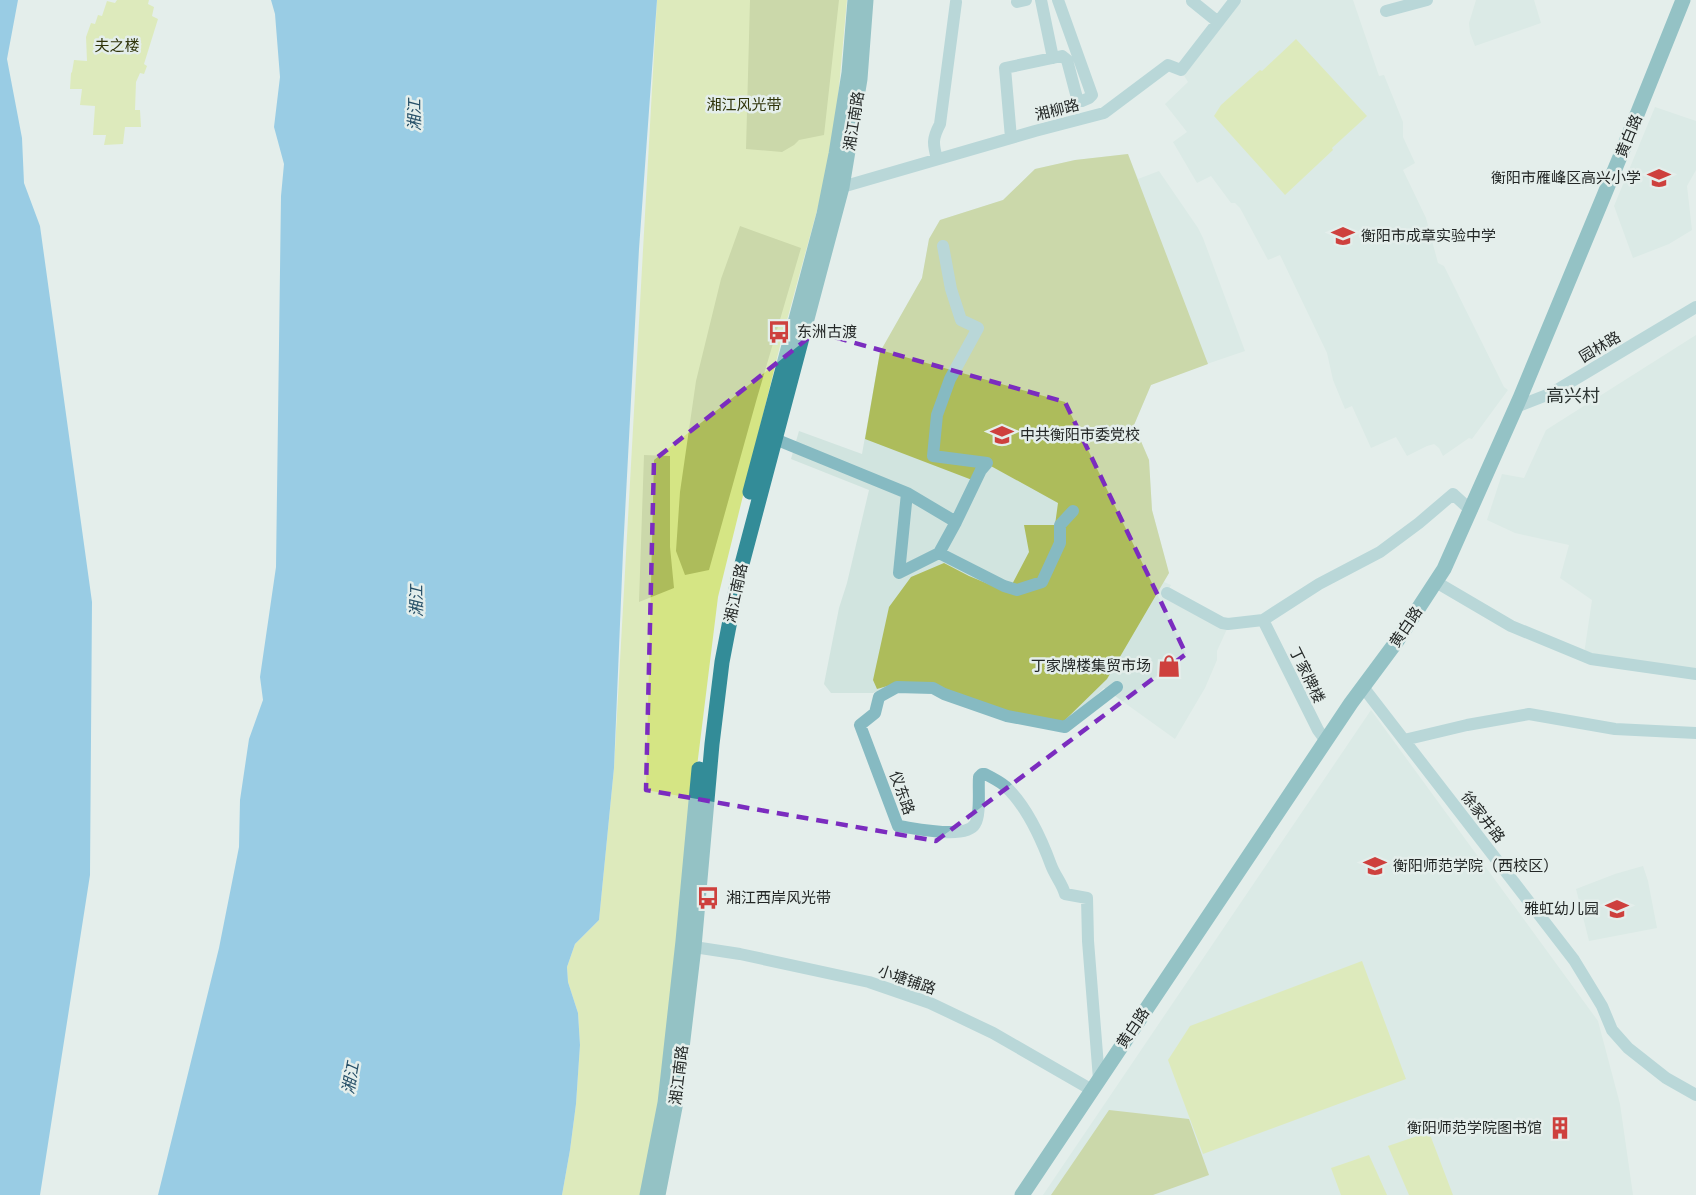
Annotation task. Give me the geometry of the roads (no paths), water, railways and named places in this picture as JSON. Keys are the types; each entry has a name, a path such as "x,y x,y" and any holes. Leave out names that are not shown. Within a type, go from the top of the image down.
{"main road":[{"name":"湘江南路","path":"647,1195 665,1103 712,661 728,577 824,214 849,73 855,0"},
{"name":"湘江南路","path":"658,1195 675,1107 694,948 712,744 722,662 738,579 842,187 860,79 866,0"},
{"name":"黄白路","path":"1022,1195 1444,569 1516,407 1683,0"}],"street":[{"path":"1041,0 1053,58"},
{"path":"1008,139 1005,118 1005,68 1062,56 1067,60 1079,100 1092,95 1058,0"},
{"name":"湘柳路","path":"842,187 1104,113 1168,65 1181,70 1235,0"},
{"path":"1386,11 1427,0"},
{"path":"1192,1 1218,22"},
{"path":"938,159 933,145 940,124 956,2"},
{"path":"907,493 899,573 939,553 981,470 987,463 933,456 937,415 950,379 978,328 961,320 951,289 943,246"},
{"name":"园林路","path":"1516,407 1552,393 1696,307"},
{"path":"775,440 907,493 956,522"},
{"path":"1167,593 1222,623 1263,620 1319,584 1380,552 1453,494 1472,509"},
{"path":"939,553 1004,586 1017,590 1042,582 1060,543 1060,525 1073,511"},
{"path":"1436,582 1511,626 1591,659 1696,674"},
{"name":"丁家牌楼","path":"1263,620 1318,730 1326,741"},
{"name":"仪东路","path":"1095,1084 1087,898 1065,894 1063,885 1024,809 1004,785 985,774 979,777 978,815 975,825 968,831 956,833 898,826 860,725 875,713 879,697 897,687 933,688 1007,716 1065,727 1118,687"},
{"name":"徐家井路","path":"1363,687 1574,960 1602,1006 1612,1030 1628,1048 1666,1078 1696,1095"},
{"path":"1404,740 1467,725 1529,714 1615,729 1696,733"},
{"name":"小塘铺路","path":"694,948 740,954 869,982 930,1003 1095,1084"}],"water":[{"path":"0,0 18,0 7,59 22,138 24,183 40,226 92,602 90,875 40,1195 0,1195"},
{"name":"湘江","path":"271,0 657,0 639,249 614,768 599,920 575,944 567,967 568,982 578,1013 580,1045 576,1104 562,1195 158,1195 219,948 239,847 240,800 249,739 263,700 260,677 276,567 281,196 284,164 274,127 280,77 275,14"}],"place":[{"name":"衡阳市雁峰区高兴小学","path":"1659,178"},
{"name":"衡阳市成章实验中学","path":"1343,236"},
{"name":"东洲古渡","path":"779,332"},
{"name":"中共衡阳市委党校","path":"1002,435"},
{"name":"丁家牌楼集贸市场","path":"1169,666"},
{"name":"衡阳师范学院（西校区）","path":"1375,866"},
{"name":"湘江西岸风光带","path":"708,898"},
{"name":"雅虹幼儿园","path":"1617,909"},
{"name":"衡阳师范学院图书馆","path":"1560,1128"}],"district":[{"name":"高兴村","path":"1573,396"}],"park label":[{"name":"夫之楼","path":"117,46"},
{"name":"湘江风光带","path":"744,105"}]}
